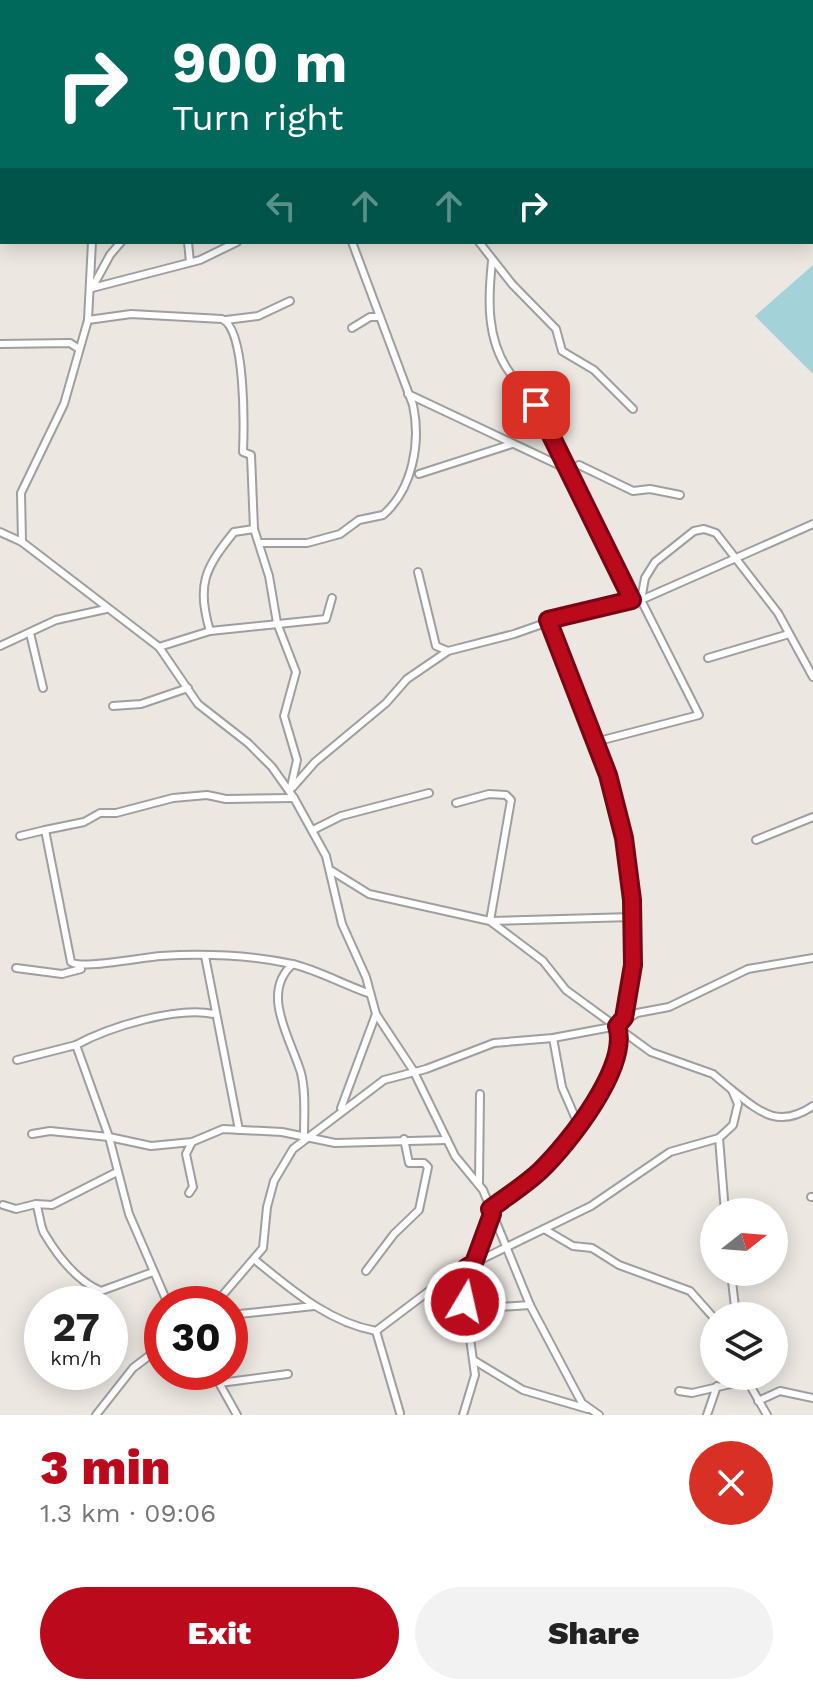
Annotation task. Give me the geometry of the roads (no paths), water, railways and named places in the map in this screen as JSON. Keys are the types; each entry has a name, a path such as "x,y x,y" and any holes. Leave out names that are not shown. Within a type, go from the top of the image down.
{"street":[{"path":"22,542 21,493 54,431 88,320 92,244"},
{"path":"92,288 119,244"},
{"path":"188,244 190,262"},
{"path":"92,288 190,262 223,251 232,244"},
{"path":"259,543 307,543 340,534 359,520 388,511 403,487 414,458 417,432 408,394 353,244"},
{"path":"480,244 556,329 562,351 594,370 633,409"},
{"path":"492,260 487,307 509,373 530,395 546,422 564,456 565,468 632,600"},
{"path":"88,320 131,314 226,320 258,316 290,301"},
{"path":"352,328 370,317 380,317"},
{"path":"226,320 239,360 243,452 251,455 254,529 277,623 296,672 284,716 297,760 292,794"},
{"path":"0,344 70,343 79,349"},
{"path":"408,394 565,468"},
{"path":"419,474 512,444"},
{"path":"579,465 628,485 633,491 650,489 680,495"},
{"path":"20,836 84,822 100,813 116,813 173,798 207,795 226,799 292,794 359,721 369,718 415,673 448,651 514,634 548,620 641,600 813,524"},
{"path":"210,631 202,598 206,572 234,532 254,529"},
{"path":"595,742 699,714 641,600 645,578 655,562 694,531 704,529 716,533 734,559 751,576 813,677"},
{"path":"0,532 22,542 159,647 198,704 272,767 292,794 332,871 342,924 366,977 376,1014 413,1070 455,1156 479,1183 530,1305 576,1392 590,1410"},
{"path":"418,572 436,646 448,651"},
{"path":"159,647 210,631 326,619 332,598"},
{"path":"0,646 56,620 106,609"},
{"path":"231,1286 255,1260 265,1239 267,1207 274,1181 293,1149 384,1080 426,1069 494,1043 553,1038 617,1026 624,1018 633,965 624,838 595,742 548,620"},
{"path":"30,633 43,688"},
{"path":"708,658 789,634"},
{"path":"113,706 141,704 188,688"},
{"path":"313,830 341,816 429,793"},
{"path":"456,803 489,794 506,795 511,800 490,921"},
{"path":"756,840 813,817"},
{"path":"45,830 71,962 84,968"},
{"path":"332,871 369,894 490,921 632,917"},
{"path":"490,921 543,961 566,990 651,1052 700,1067 778,1119 791,1119 813,1106"},
{"path":"16,968 62,974 109,960 205,956 293,964 368,993"},
{"path":"205,956 239,1130"},
{"path":"624,1018 682,1002 712,983 748,969 813,958"},
{"path":"293,964 286,969 278,990 284,1034 301,1073 307,1136"},
{"path":"17,1060 76,1045 104,1031 139,1022 188,1012 214,1014"},
{"path":"340,1112 376,1014"},
{"path":"474,1263 491,1211 539,1172 578,1124 615,1061 622,1039 617,1026"},
{"path":"553,1038 562,1087 578,1124"},
{"path":"76,1045 109,1137 117,1172 160,1286"},
{"path":"255,1260 314,1306 352,1326 376,1331 444,1281 608,1196 670,1152 719,1138 729,1131 737,1114 738,1104 732,1090"},
{"path":"479,1183 480,1094"},
{"path":"32,1134 50,1131 109,1137 151,1146 192,1142 213,1132 239,1130 307,1136 335,1143 447,1140"},
{"path":"719,1138 724,1198"},
{"path":"366,1271 423,1203 428,1167 424,1163 409,1163 404,1139"},
{"path":"189,1193 193,1187 186,1154 192,1142"},
{"path":"3,1205 16,1209 36,1204 52,1205 117,1172"},
{"path":"36,1204 43,1218 43,1232 68,1266 96,1289 107,1291 153,1272"},
{"path":"544,1229 573,1246 592,1248 619,1265 690,1291 700,1302"},
{"path":"463,1415 475,1375 465,1302 466,1268"},
{"path":"444,1281 465,1302"},
{"path":"468,1320 484,1308 530,1305"},
{"path":"248,1313 314,1306"},
{"path":"376,1331 400,1413"},
{"path":"96,1415 133,1368 144,1360"},
{"path":"475,1361 523,1390 599,1415"},
{"path":"248,1379 288,1374"},
{"path":"224,1390 237,1415"},
{"path":"679,1391 692,1393 703,1390"},
{"path":"707,1415 716,1390"},
{"path":"753,1390 767,1415"},
{"path":"758,1401 780,1391 813,1398"}],"water":[{"path":"813,265 813,374 755,316"}]}
